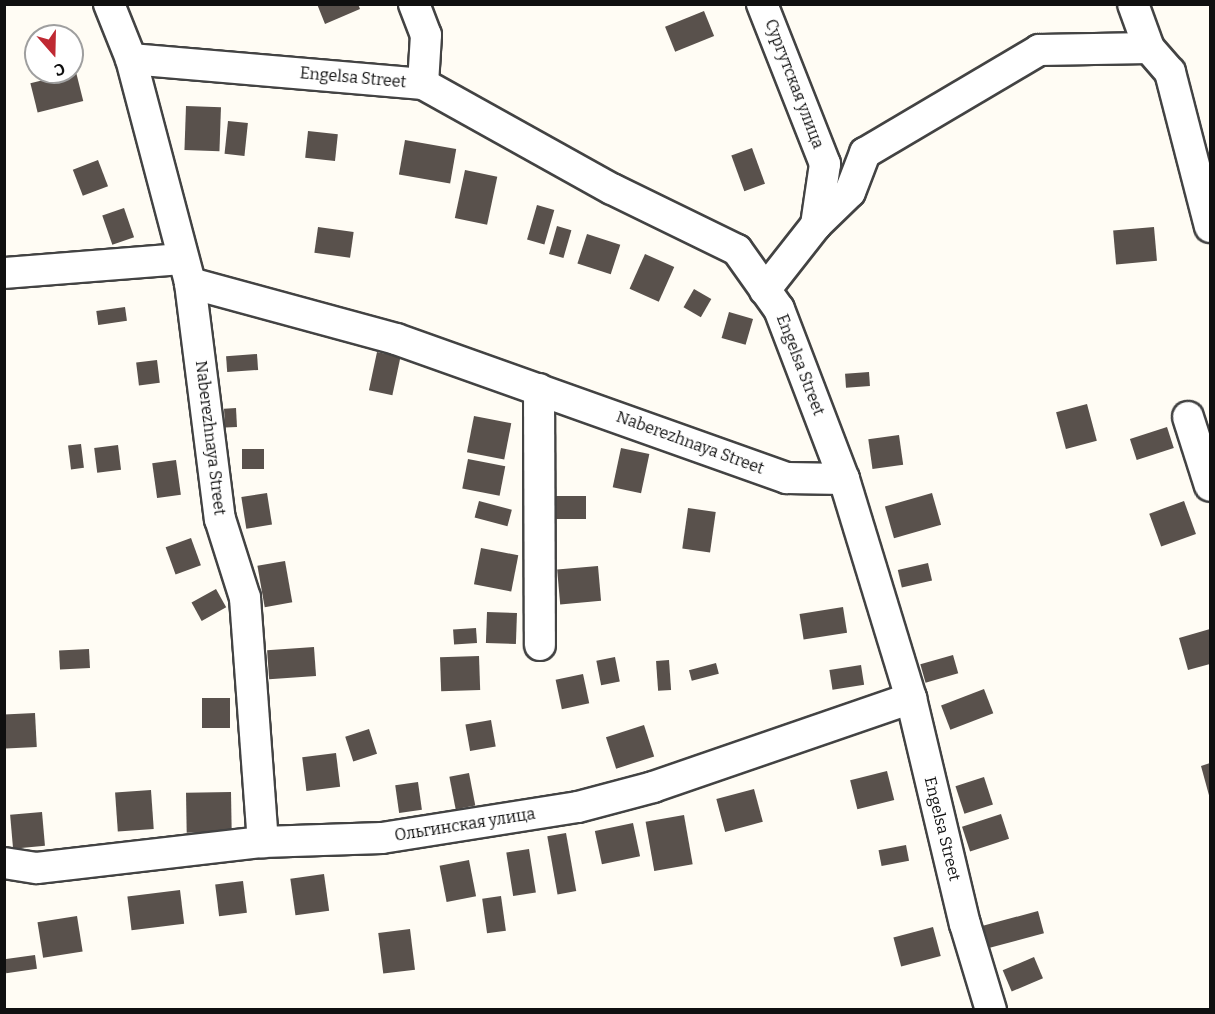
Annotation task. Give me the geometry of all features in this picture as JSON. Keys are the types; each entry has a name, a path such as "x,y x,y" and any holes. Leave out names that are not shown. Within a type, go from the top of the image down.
{"street":[{"name":"Naberezhnaya Street","path":"109,4 131,59 186,271 220,519 245,598 263,842"},
{"path":"414,4 426,34 423,84"},
{"name":"Сургутская улица","path":"762,4 825,164 816,225 765,290"},
{"path":"1133,4 1149,48 1170,72 1210,227"},
{"path":"816,225 850,192 865,153 1039,50 1149,48"},
{"name":"Engelsa Street","path":"131,59 423,84 612,189 737,250 779,309 844,480 911,698 965,924 991,1010"},
{"name":"Naberezhnaya Street","path":"4,273 186,271 396,339 787,478 844,480"},
{"path":"538,389 540,645"},
{"path":"1188,417 1210,486"},
{"name":"Ольгинская улица","path":"4,863 37,868 263,842 382,838 578,807 653,787 911,698"}],"building":[{"path":"317,4 358,4 360,9 325,24"},
{"path":"704,11 714,36 675,52 665,27"},
{"path":"31,84 79,84 83,101 38,112"},
{"path":"186,106 221,107 219,151 184,150"},
{"path":"228,121 248,123 244,156 225,154"},
{"path":"308,131 338,134 335,161 305,158"},
{"path":"405,140 456,149 450,183 399,174"},
{"path":"752,148 765,184 744,191 731,156"},
{"path":"98,160 108,186 83,196 73,170"},
{"path":"465,170 497,177 487,225 455,218"},
{"path":"537,205 554,210 544,245 527,240"},
{"path":"124,208 134,237 112,245 102,215"},
{"path":"557,226 571,230 563,258 549,254"},
{"path":"318,227 354,232 350,258 314,253"},
{"path":"1154,227 1157,261 1116,264 1113,231"},
{"path":"587,234 620,245 611,274 577,263"},
{"path":"645,254 674,267 659,302 630,289"},
{"path":"694,289 711,299 701,317 684,307"},
{"path":"125,307 127,321 98,325 96,311"},
{"path":"729,312 753,319 746,345 722,338"},
{"path":"377,352 400,357 392,395 369,390"},
{"path":"257,354 258,370 227,372 226,356"},
{"path":"157,360 160,383 139,385 136,363"},
{"path":"869,372 870,386 846,388 845,374"},
{"path":"1087,404 1097,441 1066,449 1056,412"},
{"path":"236,408 237,427 225,428 224,409"},
{"path":"474,416 511,423 504,460 467,452"},
{"path":"1167,427 1174,448 1137,460 1130,439"},
{"path":"899,435 903,465 872,469 868,439"},
{"path":"81,444 84,468 71,469 68,446"},
{"path":"118,445 121,470 97,473 94,448"},
{"path":"621,448 649,454 641,493 613,487"},
{"path":"242,449 264,449 264,469 242,469"},
{"path":"468,459 505,466 500,496 462,488"},
{"path":"176,460 181,495 157,498 152,463"},
{"path":"267,493 272,525 246,529 241,497"},
{"path":"932,493 941,525 894,538 885,507"},
{"path":"555,496 586,496 586,519 555,519"},
{"path":"479,501 512,510 507,526 475,517"},
{"path":"1184,501 1196,534 1161,547 1149,514"},
{"path":"688,508 716,512 710,552 682,549"},
{"path":"191,538 201,565 176,574 166,547"},
{"path":"481,548 518,555 511,592 474,584"},
{"path":"285,561 292,602 265,607 257,566"},
{"path":"928,563 932,581 902,588 898,570"},
{"path":"598,566 601,601 560,604 557,570"},
{"path":"216,589 226,607 202,621 192,603"},
{"path":"843,607 847,633 804,640 800,614"},
{"path":"487,612 517,613 516,644 486,643"},
{"path":"476,628 477,643 454,645 453,630"},
{"path":"1210,629 1210,664 1188,670 1179,638"},
{"path":"314,647 316,676 269,679 267,650"},
{"path":"89,649 90,668 60,670 59,651"},
{"path":"953,655 958,673 926,683 920,664"},
{"path":"479,656 480,690 441,691 440,657"},
{"path":"615,657 620,682 601,685 596,661"},
{"path":"669,660 671,690 658,691 656,661"},
{"path":"716,663 719,674 692,681 689,670"},
{"path":"861,665 864,685 833,690 829,670"},
{"path":"583,674 589,703 562,709 556,680"},
{"path":"984,689 993,713 950,730 941,705"},
{"path":"202,698 230,698 230,728 202,728"},
{"path":"35,713 37,747 6,749 4,715"},
{"path":"491,720 496,747 470,751 465,725"},
{"path":"644,725 654,756 616,769 606,737"},
{"path":"369,729 377,754 353,761 345,737"},
{"path":"336,753 340,787 306,791 302,757"},
{"path":"1210,763 1210,799 1201,766"},
{"path":"887,771 894,800 857,809 850,780"},
{"path":"469,773 475,805 456,809 449,777"},
{"path":"984,777 993,805 964,814 955,786"},
{"path":"418,782 422,810 399,813 395,785"},
{"path":"754,789 763,822 725,832 716,799"},
{"path":"151,790 154,829 118,831 115,793"},
{"path":"231,792 232,832 187,833 186,793"},
{"path":"42,812 45,846 13,849 10,815"},
{"path":"1001,814 1009,839 970,851 962,827"},
{"path":"684,815 693,864 654,871 646,822"},
{"path":"633,823 640,856 602,864 595,831"},
{"path":"566,833 576,891 558,894 547,836"},
{"path":"906,845 909,861 882,866 879,850"},
{"path":"529,849 536,892 513,896 506,853"},
{"path":"469,860 476,896 447,902 440,866"},
{"path":"324,874 329,911 295,915 290,879"},
{"path":"243,881 247,913 219,916 215,884"},
{"path":"180,890 184,924 132,930 127,896"},
{"path":"501,896 506,931 487,933 482,899"},
{"path":"1038,911 1044,933 988,948 982,926"},
{"path":"77,916 83,952 43,958 37,922"},
{"path":"933,927 941,956 901,967 893,938"},
{"path":"410,929 415,970 383,974 378,933"},
{"path":"35,955 37,969 6,973 4,959"},
{"path":"1034,957 1043,978 1012,991 1003,970"}]}
